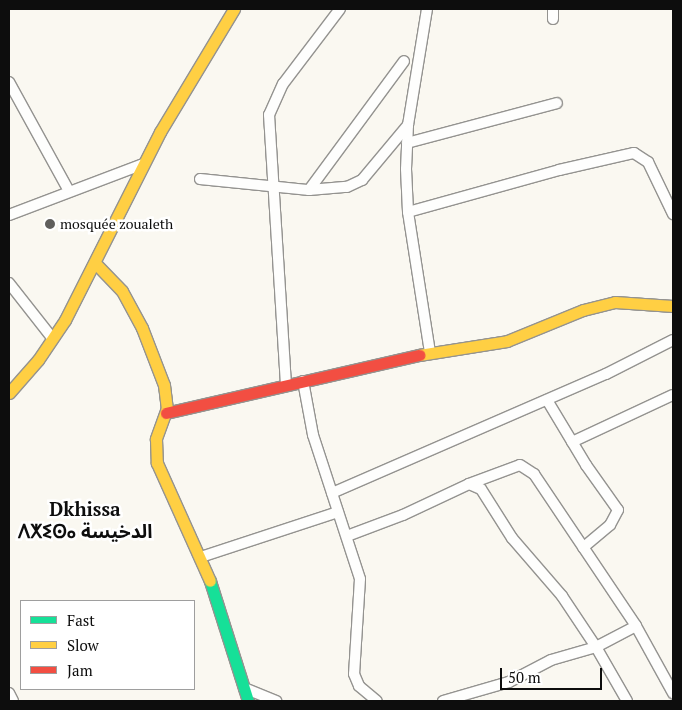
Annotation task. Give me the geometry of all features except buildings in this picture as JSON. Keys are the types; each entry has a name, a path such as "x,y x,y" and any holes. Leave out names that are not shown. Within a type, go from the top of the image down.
{"street":[{"path":"9,394 53,339 96,264 143,164 234,9"},
{"path":"286,384 270,108 283,84 340,9"},
{"path":"427,9 408,125 407,143 408,212 430,352"},
{"path":"308,190 404,61"},
{"path":"9,82 69,191"},
{"path":"407,143 557,103"},
{"path":"200,179 308,190 356,184 408,125"},
{"path":"408,212 559,170 634,153 642,155 654,170 673,214"},
{"path":"9,215 143,164"},
{"path":"96,264 122,291 142,328 164,385 166,413 156,439 157,463 201,557 248,701"},
{"path":"9,283 53,339"},
{"path":"166,413 430,352 507,341 583,310 616,302 673,306"},
{"path":"332,494 547,400 673,340"},
{"path":"303,381 313,435 360,579 354,674 359,686 377,701"},
{"path":"572,442 673,395"},
{"path":"547,400 618,512 610,525 583,548"},
{"path":"347,536 403,516 469,484 513,467 525,466 534,474 636,626 673,693"},
{"path":"469,484 485,493 512,538 562,596 596,647 627,701"},
{"path":"201,557 338,512"},
{"path":"443,701 496,687 570,653 596,647 636,626"},
{"path":"244,688 276,701"},
{"path":"9,693 13,701"}],"traffic: fast":[{"path":"210,581 248,701"}],"traffic: slow":[{"path":"9,393 38,360 65,320 160,132 234,9"},
{"path":"96,264 122,291 142,328 164,385 167,408 156,439 157,463 210,581"},
{"path":"419,355 507,341 583,310 615,302 673,306"}],"traffic: jam":[{"path":"166,413 419,355"}],"place":[{"name":"mosquée zoualeth","path":"50,224"}],"district":[{"name":"Dkhissa ⴷⵅⵉⵙⴰ الدخيسة","path":"85,520"}]}
